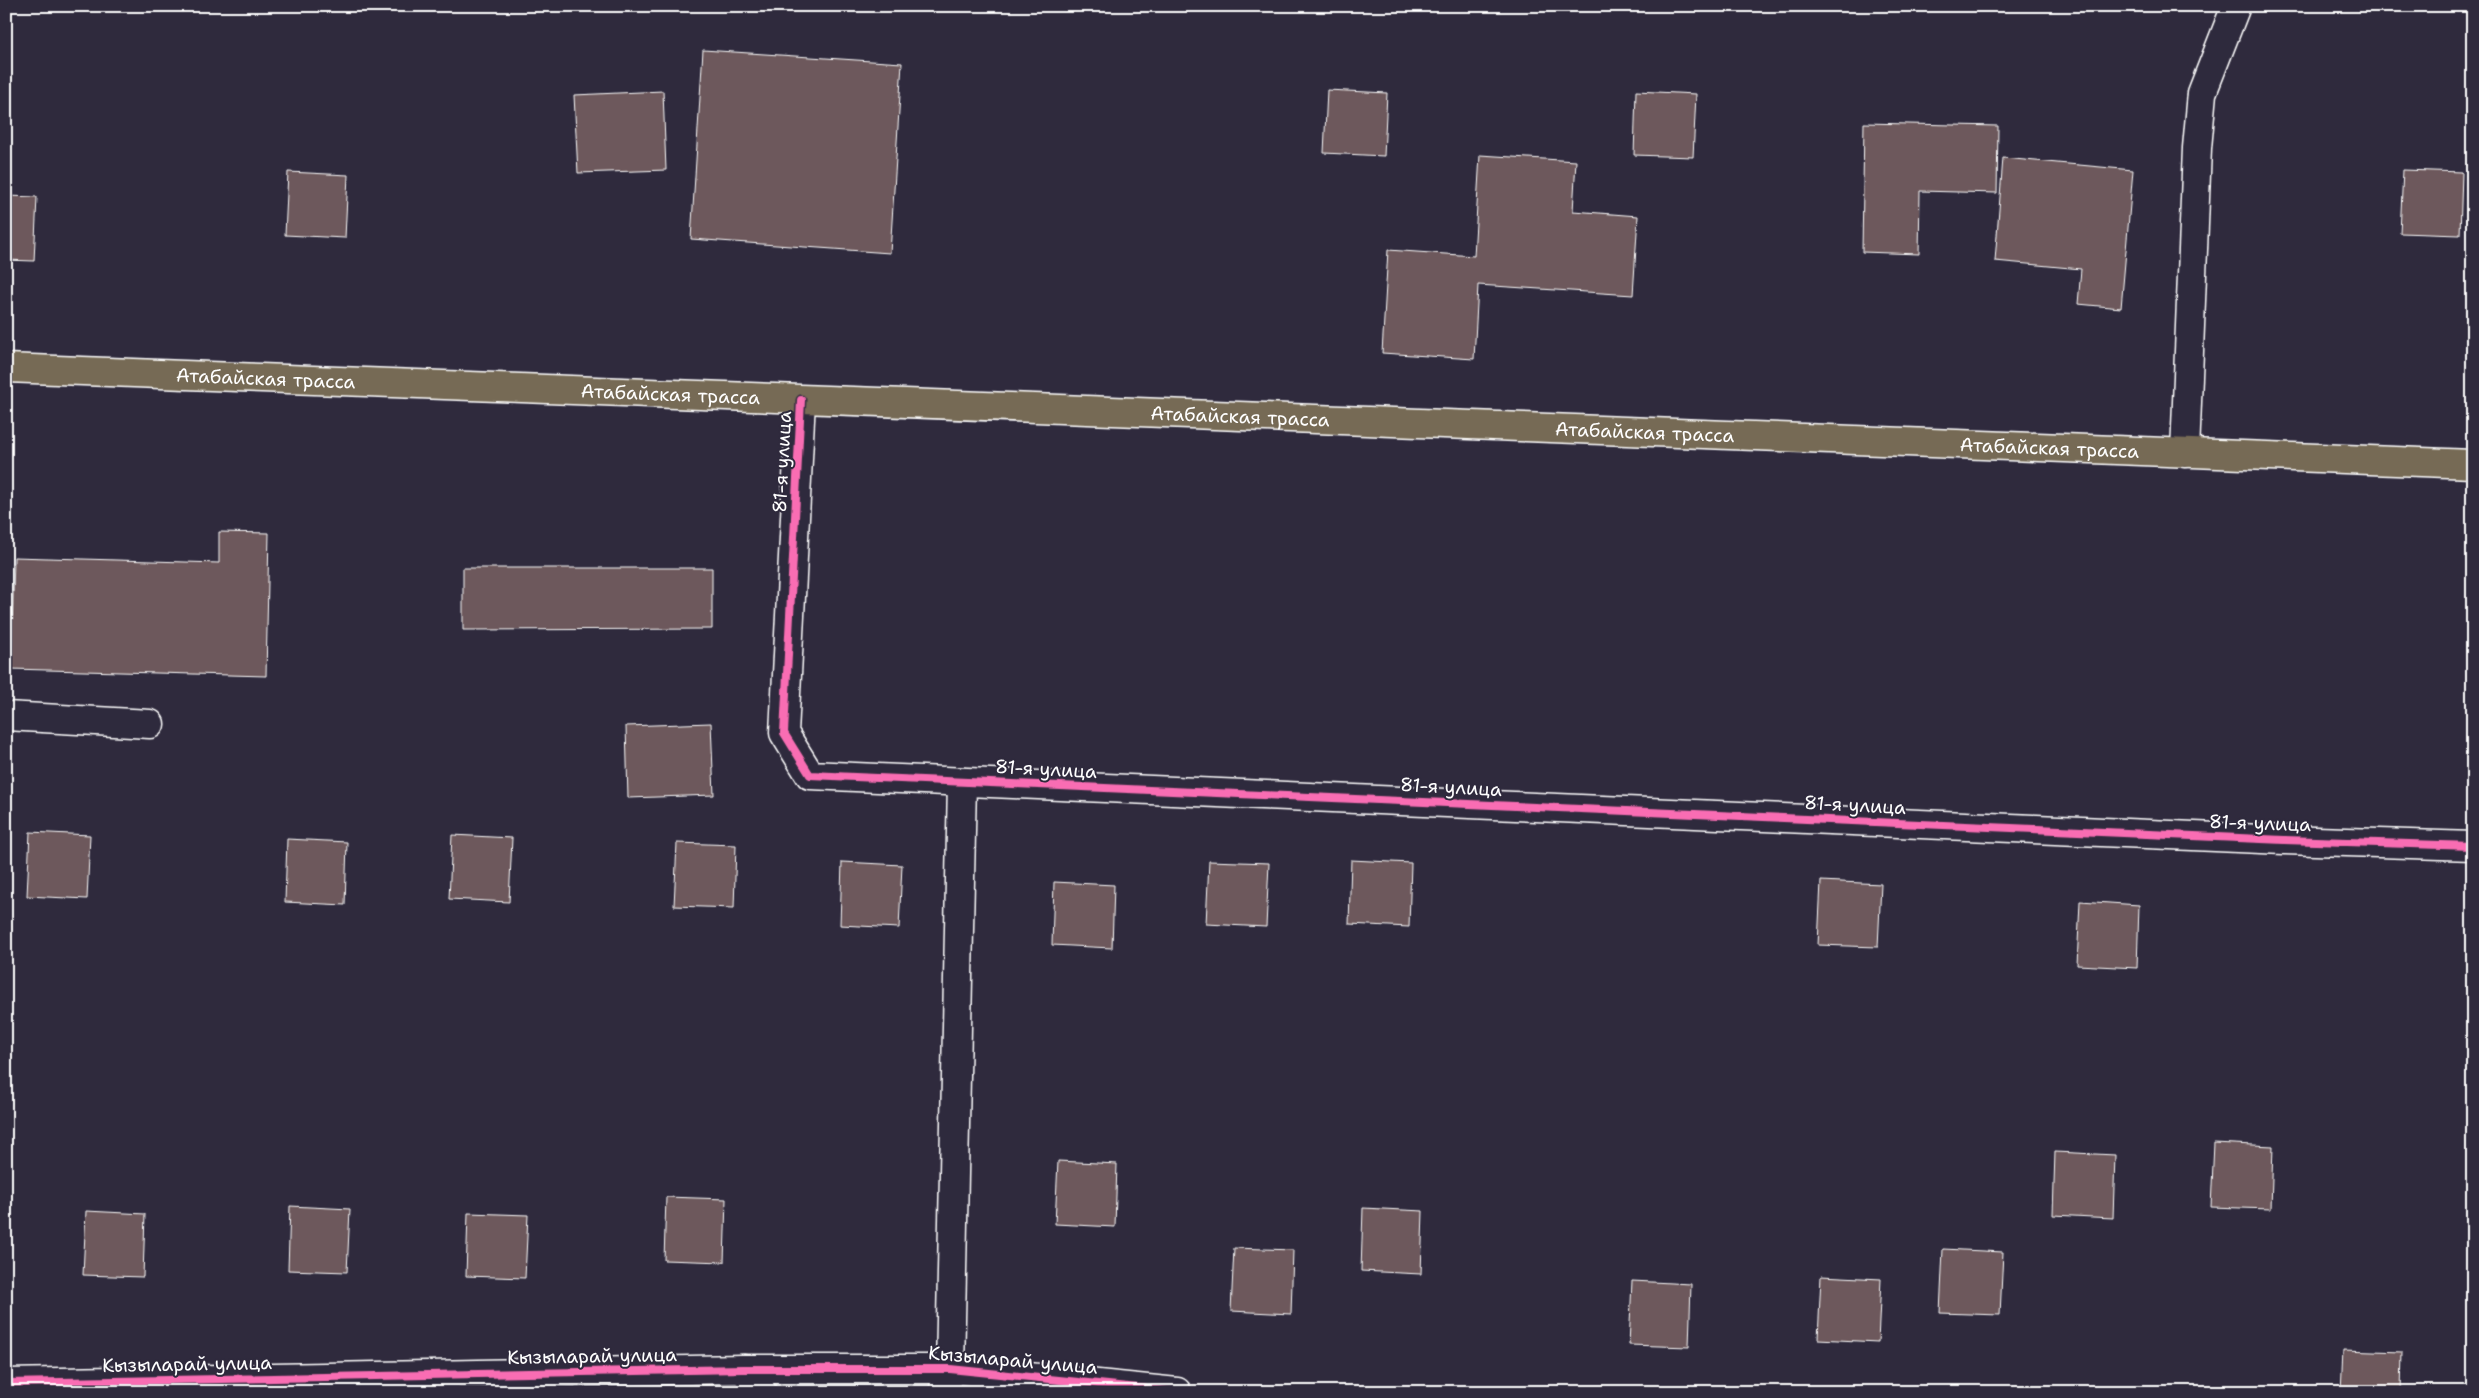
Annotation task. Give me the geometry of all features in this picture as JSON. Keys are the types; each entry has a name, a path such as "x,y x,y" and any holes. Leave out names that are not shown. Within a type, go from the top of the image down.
{"main road":[{"name":"Атабайская трасса","path":"6,368 2473,464"}],"street":[{"path":"2185,453 2197,148 2202,93 2236,6"},
{"name":"81-я улица","path":"801,400 784,733 810,775 2284,840 2473,846"},
{"path":"6,716 150,724"},
{"path":"946,1380 962,782"},
{"path":"743,1369 762,1392"},
{"name":"Кызыларай улица","path":"6,1384 743,1369 1177,1392"}],"building":[{"path":"703,50 902,63 890,253 691,239"},
{"path":"1327,90 1387,93 1384,156 1324,153"},
{"path":"663,91 666,170 578,173 574,95"},
{"path":"1636,91 1696,94 1693,157 1634,155"},
{"path":"1864,123 1998,126 1997,193 1920,191 1919,254 1862,252"},
{"path":"1480,155 1576,161 1573,211 1638,216 1633,295 1478,285 1474,359 1382,353 1388,250 1474,256"},
{"path":"2003,158 2133,170 2121,308 2078,304 2081,269 1995,261"},
{"path":"2403,170 2462,172 2460,235 2400,233"},
{"path":"288,172 348,175 345,238 285,235"},
{"path":"6,196 37,197 34,261 6,260"},
{"path":"219,532 269,533 266,676 11,669 14,557 219,563"},
{"path":"463,568 712,568 712,629 463,630"},
{"path":"711,723 714,795 628,798 626,726"},
{"path":"30,832 90,835 87,899 27,896"},
{"path":"452,835 512,838 509,902 449,899"},
{"path":"287,839 347,842 345,905 285,902"},
{"path":"677,843 736,845 734,908 674,906"},
{"path":"1351,860 1411,863 1409,927 1349,924"},
{"path":"1209,861 1269,863 1266,927 1206,924"},
{"path":"842,862 902,865 899,928 840,925"},
{"path":"1821,881 1881,884 1878,947 1818,945"},
{"path":"1054,882 1114,885 1112,948 1052,945"},
{"path":"2080,901 2139,905 2137,968 2077,965"},
{"path":"2214,1143 2273,1146 2271,1209 2211,1207"},
{"path":"2055,1152 2115,1155 2113,1218 2053,1215"},
{"path":"1058,1161 1117,1164 1115,1227 1055,1224"},
{"path":"666,1197 726,1199 724,1262 664,1260"},
{"path":"290,1206 350,1209 347,1272 288,1270"},
{"path":"1363,1208 1423,1211 1421,1274 1361,1271"},
{"path":"86,1211 145,1214 143,1277 83,1275"},
{"path":"468,1213 528,1215 525,1278 466,1276"},
{"path":"1234,1248 1293,1250 1291,1314 1231,1311"},
{"path":"1943,1249 2003,1252 2000,1315 1940,1313"},
{"path":"1821,1276 1881,1279 1878,1342 1818,1339"},
{"path":"1632,1281 1691,1284 1689,1347 1629,1345"},
{"path":"2343,1350 2402,1352 2401,1392 2341,1392"}],"cycle path":[{"path":"801,400 784,733 810,775 2284,840 2473,846"},
{"path":"6,1383 743,1369 950,1369 1177,1392"}]}
